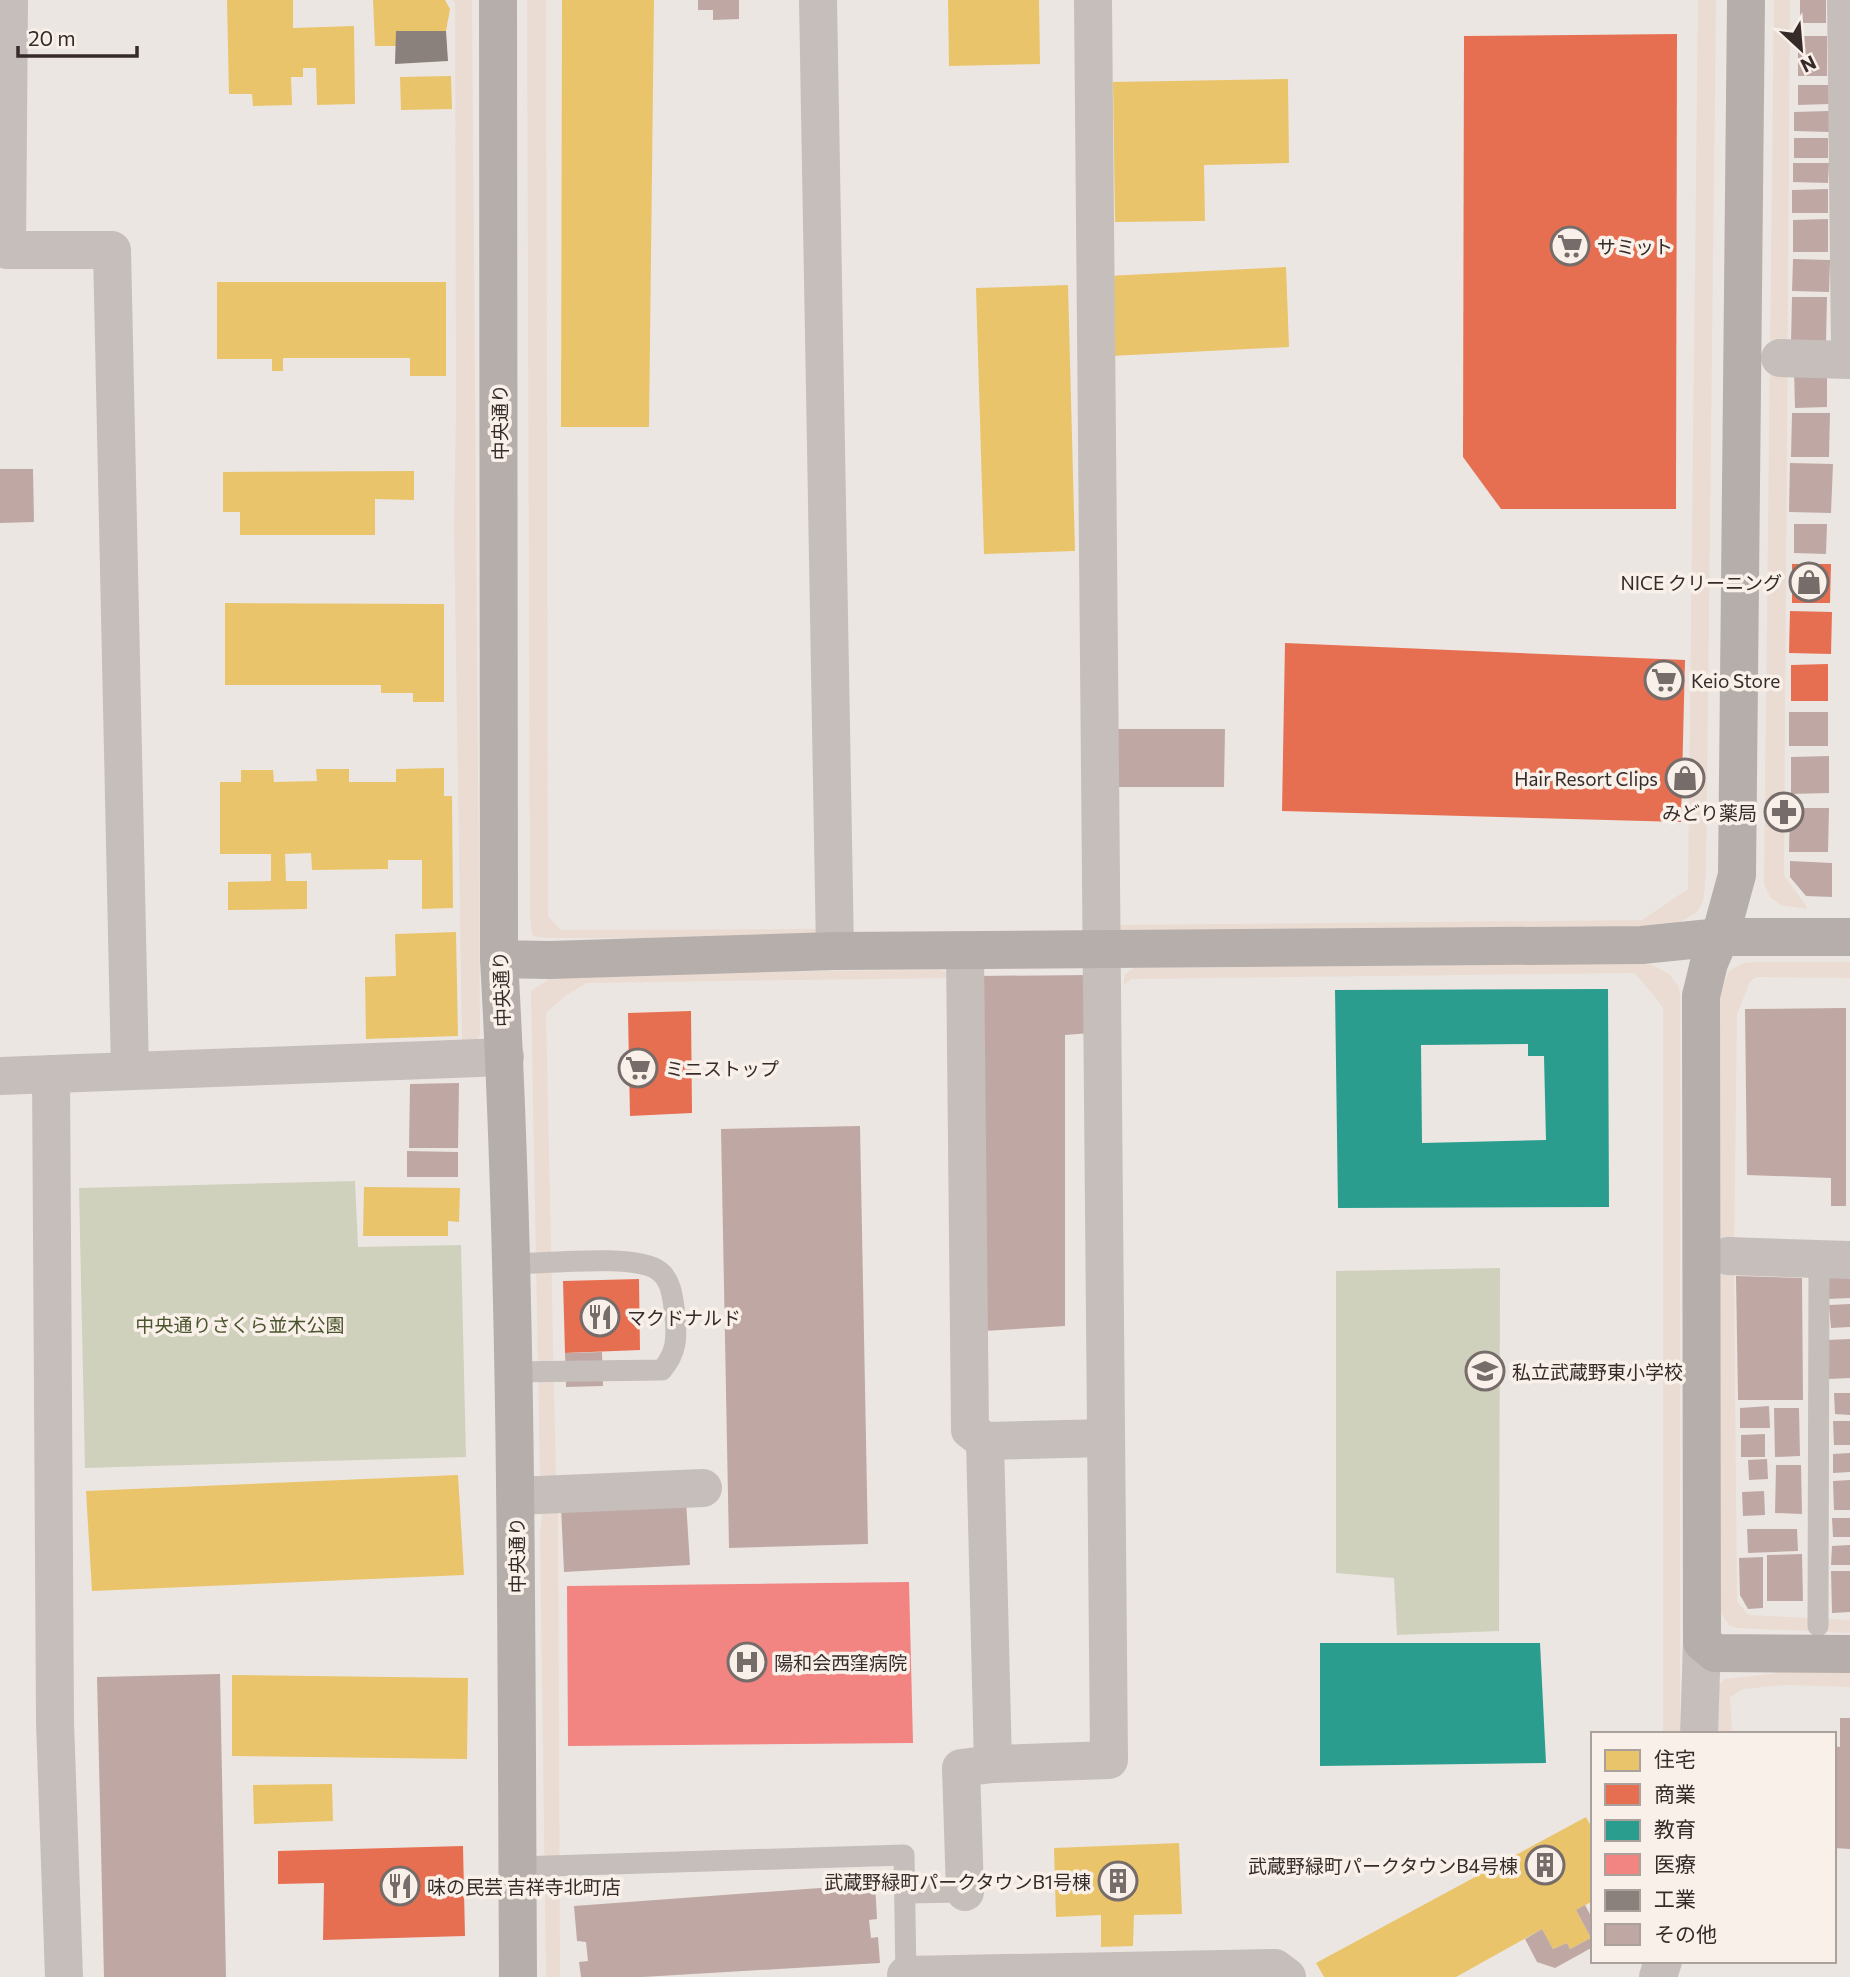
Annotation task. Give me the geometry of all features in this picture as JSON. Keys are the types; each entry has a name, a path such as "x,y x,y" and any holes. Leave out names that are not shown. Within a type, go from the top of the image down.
{"street":[{"path":"9,0 7,250 112,250 130,1071"},
{"name":"中央通り","path":"498,0 499,959 505,1057 516,1496 518,1977"},
{"path":"818,0 835,951"},
{"path":"965,1892 961,1768 993,1764 1109,1760 1093,0"},
{"path":"1699,1732 1702,1642 1701,996 1737,875 1746,0"},
{"path":"1846,0 1850,350"},
{"path":"1780,358 1850,360"},
{"path":"499,959 549,960 835,951 1642,945 1720,937 1850,937"},
{"path":"965,951 970,1430 985,1441 1105,1438"},
{"path":"0,1076 505,1057"},
{"path":"51,1074 55,1722 64,1977"},
{"path":"1728,1256 1835,1259"},
{"path":"985,1441 993,1764"},
{"path":"516,1496 703,1488"},
{"path":"1702,1642 1714,1653 1850,1654"},
{"path":"906,1976 1275,1968 1287,1977"}],"lane":[{"path":"1818,1626 1835,1259"},
{"path":"511,1264 639,1263 660,1271 672,1292 676,1327 674,1355 662,1370 512,1372"},
{"path":"517,1867 904,1856 906,1976"},
{"path":"905,1893 965,1892"}],"green space":[{"name":"中央通りさくら並木公園","path":"355,1181 358,1247 461,1245 466,1457 85,1468 79,1188"},
{"path":"1500,1268 1499,1631 1397,1635 1394,1578 1336,1573 1336,1271"}],"shaded area":[{"path":"452,0 472,0 480,1034 477,1040 462,1045 454,527 455,4"},
{"path":"527,0 546,0 548,916 561,930 825,929 816,938 548,938 532,935"},
{"path":"1698,0 1716,0 1706,874 1703,902 1697,912 1673,926 1120,930 1120,925 1642,920 1688,889"},
{"path":"1774,0 1790,0 1784,875 1806,909 1781,905 1770,897 1764,884"},
{"path":"1850,962 1850,978 1756,977 1750,982 1737,1014 1734,1257 1737,1601 1748,1615 1850,1620 1850,1633 1737,1628 1729,1625 1721,1613 1719,995 1729,971 1743,963"},
{"path":"1642,963 1669,974 1679,987 1680,1732 1663,1732 1663,1007 1635,973 1132,979 1124,985 1125,974 1134,968"},
{"path":"948,972 950,978 587,983 566,995 546,1013 556,1481 543,1480 540,1474 531,991 564,973"},
{"path":"558,1507 560,1977 546,1977 540,1534 542,1514"},
{"path":"1782,1670 1850,1672 1850,1687 1786,1685 1743,1689 1730,1697 1732,1732 1716,1732 1718,1687 1724,1679 1770,1674"}],"building: 住宅":[{"path":"227,0 293,0 293,28 354,26 355,104 317,105 316,68 303,68 303,77 291,77 292,105 253,106 252,94 229,94"},
{"path":"373,0 445,0 450,9 446,31 396,31 396,46 375,46"},
{"path":"562,0 654,0 649,427 561,427"},
{"path":"948,0 1039,0 1040,64 949,66"},
{"path":"451,76 452,109 401,110 400,77"},
{"path":"1288,79 1289,163 1204,165 1205,221 1115,222 1113,82"},
{"path":"1286,267 1289,347 1111,356 1107,276"},
{"path":"217,282 446,282 446,376 410,376 410,358 283,358 283,371 272,371 272,359 217,359"},
{"path":"1068,285 1075,551 984,554 976,288"},
{"path":"414,471 414,500 375,499 375,535 240,535 240,512 223,512 223,472"},
{"path":"225,603 444,604 444,702 413,702 413,693 381,693 381,685 225,685"},
{"path":"444,768 444,796 452,796 453,908 422,909 422,860 388,860 388,869 312,870 311,853 285,854 286,881 307,881 307,909 228,910 228,882 271,881 271,854 220,854 220,782 241,782 241,770 273,770 274,782 317,781 316,769 349,769 349,782 396,782 396,769"},
{"path":"456,932 458,1036 366,1039 365,977 396,976 395,934"},
{"path":"364,1187 460,1188 459,1222 448,1221 448,1236 363,1236"},
{"path":"458,1475 464,1575 92,1591 86,1491"},
{"path":"232,1675 468,1678 467,1759 232,1756"},
{"path":"332,1784 333,1821 254,1824 253,1785"},
{"name":"武蔵野緑町パークタウンB4号棟","path":"1586,1817 1591,1826 1591,1902 1576,1910 1591,1938 1570,1949 1567,1943 1553,1949 1542,1929 1456,1977 1324,1977 1316,1963"},
{"name":"武蔵野緑町パークタウンB1号棟","path":"1179,1843 1182,1914 1134,1915 1133,1946 1101,1947 1101,1915 1056,1917 1054,1848"}],"building: 商業":[{"name":"サミット","path":"1677,34 1676,509 1501,509 1463,457 1464,36"},
{"path":"1792,564 1831,564 1830,603 1792,603"},
{"path":"1790,611 1832,612 1831,654 1789,653"},
{"path":"1285,643 1685,660 1681,822 1282,811"},
{"path":"1828,664 1828,701 1791,701 1791,665"},
{"path":"691,1011 692,1113 630,1116 628,1013"},
{"path":"639,1279 640,1350 565,1353 563,1281"},
{"path":"463,1846 465,1936 323,1940 324,1883 278,1884 278,1851"}],"building: 教育":[{"path":"1608,989 1609,1207 1338,1208 1335,990","holes":["1528,1044 1528,1056 1544,1056 1546,1140 1422,1143 1421,1045"]},
{"path":"1320,1643 1540,1643 1546,1763 1320,1766"}],"building: 医療":[{"path":"909,1582 913,1743 568,1746 567,1586"}],"building: 工業":[{"path":"396,31 446,31 448,61 395,64"}],"building: その他":[{"path":"698,0 739,0 739,19 713,20 713,10 698,10"},
{"path":"1800,0 1826,0 1826,23 1800,23"},
{"path":"1798,36 1827,36 1827,76 1798,76"},
{"path":"1798,85 1829,85 1829,104 1798,105"},
{"path":"1829,111 1829,132 1794,131 1794,112"},
{"path":"1794,138 1828,138 1828,158 1794,158"},
{"path":"1793,163 1829,163 1828,183 1793,182"},
{"path":"1828,189 1828,213 1792,213 1792,190"},
{"path":"1828,219 1828,252 1793,252 1793,220"},
{"path":"1793,259 1830,260 1829,292 1792,291"},
{"path":"1792,297 1827,297 1826,344 1791,344"},
{"path":"1794,370 1827,370 1827,407 1795,408"},
{"path":"1792,413 1830,413 1829,457 1791,457"},
{"path":"1790,463 1833,464 1831,513 1789,512"},
{"path":"0,469 33,469 34,522 0,523"},
{"path":"1794,524 1827,524 1826,554 1794,553"},
{"path":"1789,712 1828,712 1828,746 1789,746"},
{"path":"1111,729 1225,729 1224,787 1111,787"},
{"path":"1829,756 1829,793 1791,794 1791,757"},
{"path":"1790,808 1829,808 1828,852 1789,852"},
{"path":"1790,861 1832,863 1832,897 1806,896 1790,877"},
{"path":"1089,975 1091,1033 1065,1035 1065,1326 984,1331 975,976"},
{"path":"1846,1008 1846,1206 1831,1206 1831,1178 1747,1175 1745,1009"},
{"path":"459,1083 458,1148 409,1148 410,1084"},
{"path":"860,1126 868,1544 729,1548 721,1129"},
{"path":"407,1151 458,1152 458,1177 407,1177"},
{"path":"1826,1271 1850,1271 1850,1298 1827,1299"},
{"path":"1736,1276 1802,1278 1803,1400 1738,1400"},
{"path":"1850,1304 1850,1327 1831,1328 1829,1305"},
{"path":"1850,1339 1850,1378 1828,1379 1827,1340"},
{"path":"602,1352 603,1386 566,1387 565,1353"},
{"path":"1834,1393 1850,1393 1850,1415 1835,1414"},
{"path":"1769,1406 1770,1428 1740,1428 1740,1408"},
{"path":"1774,1408 1799,1408 1800,1456 1775,1457"},
{"path":"1833,1421 1850,1421 1850,1445 1834,1445"},
{"path":"1765,1434 1765,1457 1741,1457 1741,1435"},
{"path":"1850,1453 1850,1472 1833,1473 1833,1454"},
{"path":"1767,1459 1768,1479 1749,1480 1748,1460"},
{"path":"1776,1465 1801,1465 1802,1514 1775,1513"},
{"path":"1850,1480 1850,1510 1834,1510 1833,1481"},
{"path":"1764,1491 1765,1515 1743,1516 1742,1492"},
{"path":"686,1501 690,1565 564,1572 561,1507"},
{"path":"1832,1518 1850,1518 1850,1537 1833,1537"},
{"path":"1747,1529 1797,1529 1798,1551 1748,1553"},
{"path":"1850,1545 1850,1565 1831,1565 1832,1546"},
{"path":"1802,1554 1803,1601 1767,1601 1767,1555"},
{"path":"1763,1557 1763,1608 1748,1609 1740,1595 1739,1558"},
{"path":"1831,1571 1850,1571 1850,1612 1832,1613"},
{"path":"220,1674 226,1977 104,1977 97,1677"},
{"path":"1840,1718 1850,1718 1850,1849 1836,1848 1836,1746 1840,1747"},
{"path":"875,1884 877,1919 869,1920 871,1938 878,1937 880,1963 643,1977 581,1977 579,1962 588,1961 586,1942 577,1941 574,1906"},
{"path":"1585,1905 1591,1916 1591,1938 1576,1910"},
{"path":"1542,1929 1553,1949 1567,1943 1570,1949 1591,1938 1591,1948 1555,1968 1537,1962 1525,1939"}],"place":[{"name":"サミット","path":"1570,246"},
{"name":"NICE クリーニング","path":"1809,582"},
{"name":"Keio Store","path":"1664,680"},
{"name":"Hair Resort Clips","path":"1685,778"},
{"name":"みどり薬局","path":"1784,812"},
{"name":"ミニストップ","path":"638,1068"},
{"name":"マクドナルド","path":"600,1317"},
{"name":"私立武蔵野東小学校","path":"1485,1371"},
{"name":"陽和会西窪病院","path":"747,1662"},
{"name":"武蔵野緑町パークタウンB4号棟","path":"1545,1865"},
{"name":"武蔵野緑町パークタウンB1号棟","path":"1118,1881"},
{"name":"味の民芸 吉祥寺北町店","path":"400,1886"}]}
